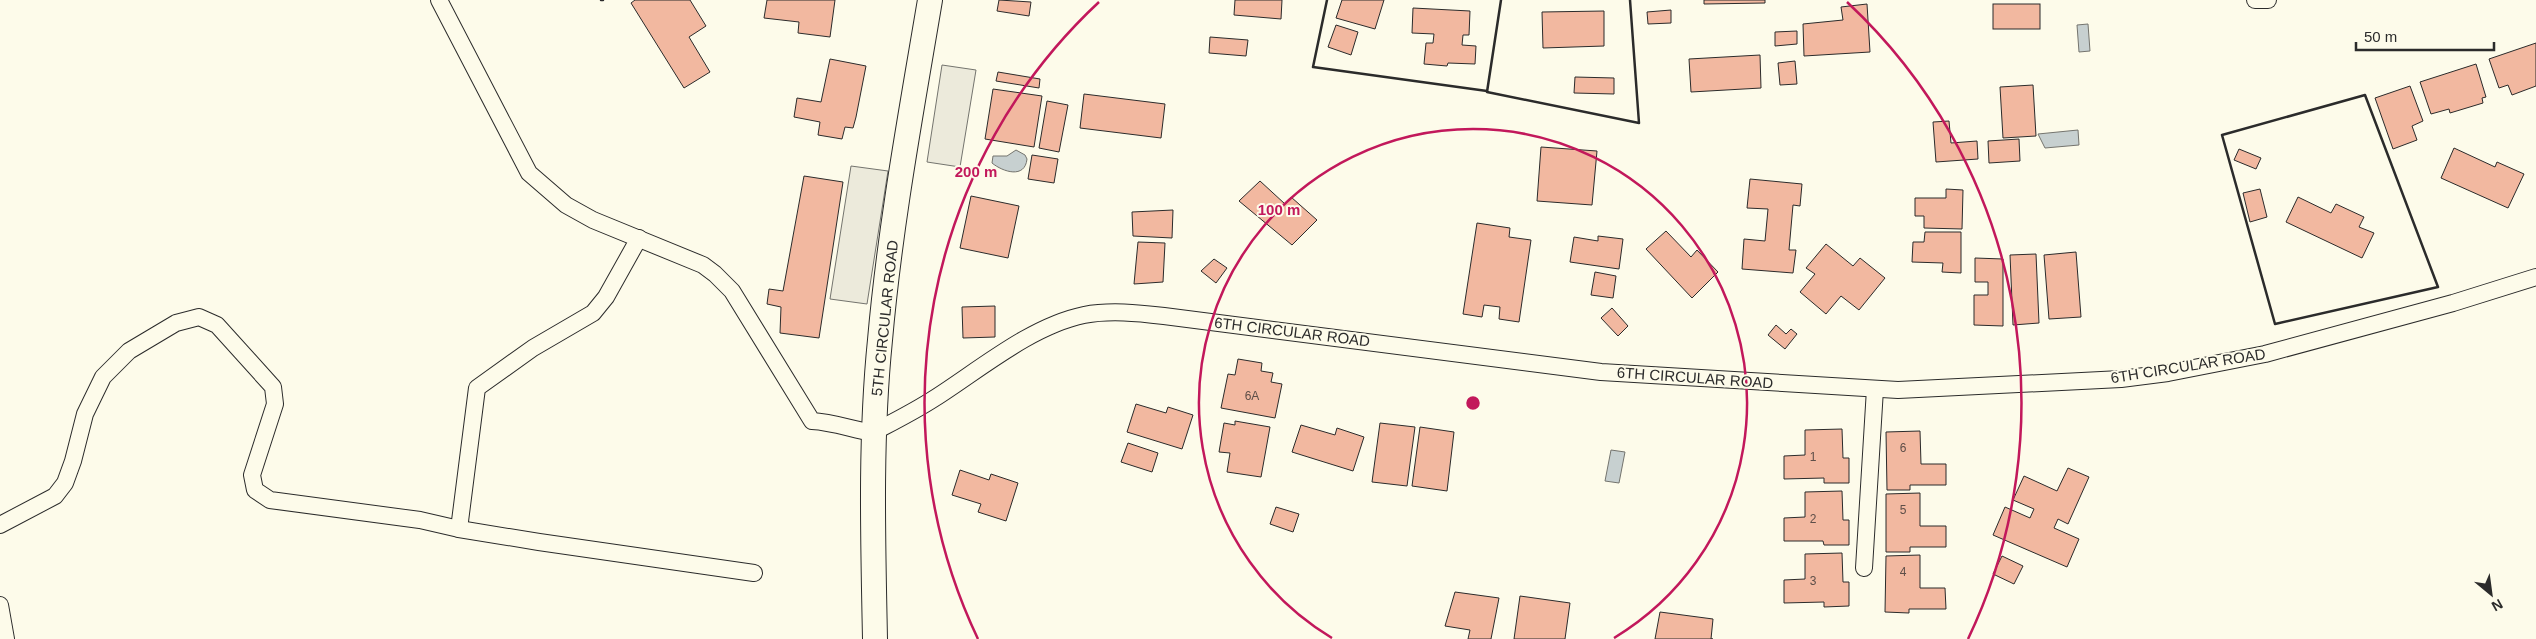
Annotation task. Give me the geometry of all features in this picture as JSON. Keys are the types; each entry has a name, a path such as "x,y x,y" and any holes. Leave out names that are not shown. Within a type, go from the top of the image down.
{"street":[{"path":"439,0 529,173 566,205 593,220 703,265 715,274 732,291 812,421 874,433"},
{"name":"5TH CIRCULAR ROAD","path":"874,639 874,433 879,342 889,256 930,0"},
{"path":"2255,0 2268,0"},
{"path":"459,529 477,388 533,348 593,313 606,297 639,238"},
{"name":"6TH CIRCULAR ROAD","path":"874,433 933,399 1008,350 1046,329 1084,315 1126,312 1601,372 1875,390 2121,379 2168,373 2274,352 2453,303 2536,276"},
{"path":"0,525 55,496 65,484 74,461 85,414 103,377 137,346 176,322 199,317 217,325 273,387 275,404 252,475 255,490 270,500 290,505 420,520 459,529 754,573"},
{"path":"1864,568 1875,390"},
{"path":"0,604 3,638"}],"shaded area":[{"path":"2088,24 2090,51 2079,52 2077,25"},
{"path":"942,65 976,70 960,167 927,162"},
{"path":"2078,130 2079,145 2045,148 2038,134"},
{"path":"1016,150 1025,155 1027,159 1022,169 1013,172 1007,171 992,163 993,156 1007,156"},
{"path":"851,166 888,171 867,304 830,299"},
{"path":"1611,450 1625,452 1619,483 1605,481"}],"building":[{"path":"635,0 690,0 706,26 689,37 710,72 684,88 631,3"},
{"path":"767,0 835,0 830,37 798,33 799,22 764,18"},
{"path":"999,0 1031,2 1029,16 997,11"},
{"path":"1235,0 1282,0 1281,19 1234,15"},
{"path":"1342,0 1384,0 1375,29 1336,18"},
{"path":"1704,0 1765,0 1765,3 1704,4"},
{"path":"1867,4 1870,52 1804,56 1803,24 1843,20 1841,7"},
{"path":"1993,4 2040,4 2040,29 1993,29"},
{"path":"1413,8 1470,11 1469,35 1463,35 1462,45 1476,46 1475,64 1448,63 1447,66 1424,64 1426,43 1433,43 1434,34 1412,33"},
{"path":"1671,10 1671,23 1648,24 1647,12"},
{"path":"1604,11 1604,46 1543,48 1542,12"},
{"path":"1336,25 1358,32 1351,55 1328,47"},
{"path":"1797,31 1797,44 1775,46 1775,32"},
{"path":"1210,37 1248,40 1246,56 1209,53"},
{"path":"2536,43 2536,86 2512,95 2508,85 2499,88 2489,59"},
{"path":"1760,55 1761,88 1691,92 1689,59"},
{"path":"830,59 866,66 853,128 845,127 842,139 818,135 820,122 794,117 797,98 821,102"},
{"path":"1795,61 1797,84 1780,85 1778,63"},
{"path":"2476,64 2486,97 2482,98 2483,103 2450,113 2449,109 2431,114 2420,82"},
{"path":"998,72 1040,79 1039,88 996,81"},
{"path":"1575,77 1614,78 1614,94 1574,93"},
{"path":"2033,85 2036,136 2003,138 2000,87"},
{"path":"2410,86 2423,121 2412,126 2417,140 2393,149 2375,98"},
{"path":"993,89 1042,96 1034,147 985,139"},
{"path":"1084,94 1165,104 1161,138 1080,128"},
{"path":"1047,101 1068,105 1059,152 1039,148"},
{"path":"1949,121 1951,143 1977,141 1978,159 1936,162 1933,122"},
{"path":"2019,139 2020,161 1989,163 1988,141"},
{"path":"1541,147 1597,151 1592,205 1537,201"},
{"path":"2454,148 2495,167 2497,162 2524,174 2508,208 2441,178"},
{"path":"2239,149 2261,158 2256,169 2234,160"},
{"path":"1032,155 1058,159 1054,183 1028,179"},
{"path":"804,176 843,182 819,338 780,333 781,307 767,304 769,289 783,291"},
{"path":"1750,179 1802,184 1800,206 1793,205 1789,250 1796,250 1793,273 1742,269 1744,239 1765,241 1768,209 1747,208"},
{"path":"1260,181 1285,204 1291,197 1317,220 1292,245 1239,201"},
{"path":"1946,189 1963,190 1962,229 1924,228 1924,216 1915,216 1915,198 1946,198"},
{"path":"2260,189 2267,217 2250,222 2243,193"},
{"path":"971,196 1019,206 1008,258 960,248"},
{"path":"2298,197 2331,213 2336,204 2364,217 2359,227 2374,233 2362,258 2286,222"},
{"path":"1173,210 1172,238 1133,236 1132,212"},
{"path":"1477,223 1510,228 1509,237 1531,240 1519,322 1499,319 1500,307 1484,305 1482,317 1463,314"},
{"path":"1666,231 1691,257 1697,250 1718,272 1692,298 1646,249"},
{"path":"1925,232 1961,232 1961,273 1942,272 1943,263 1912,262 1913,242 1924,242"},
{"path":"1598,236 1623,239 1619,269 1570,262 1574,237 1598,241"},
{"path":"1138,242 1165,243 1163,282 1134,284"},
{"path":"1826,244 1853,266 1860,258 1885,278 1859,310 1841,296 1826,314 1800,292 1815,274 1806,268"},
{"path":"2076,252 2081,317 2049,319 2044,255"},
{"path":"2036,254 2039,323 2013,325 2010,255"},
{"path":"1975,258 2003,259 2003,326 1974,325 1974,295 1988,295 1988,282 1975,282"},
{"path":"1214,259 1227,268 1216,283 1201,271"},
{"path":"1595,272 1616,276 1613,298 1591,295"},
{"path":"995,306 995,337 963,338 962,307"},
{"path":"1612,308 1628,326 1618,336 1601,318"},
{"path":"1776,325 1786,334 1791,329 1797,334 1785,349 1768,335"},
{"path":"1238,359 1262,363 1261,371 1273,373 1271,382 1282,384 1275,418 1221,408 1228,374 1235,375"},
{"path":"1136,404 1166,413 1168,407 1193,415 1182,449 1127,432"},
{"path":"1235,421 1270,427 1261,477 1227,472 1230,453 1219,452 1224,423 1235,425"},
{"path":"1380,423 1415,427 1407,486 1372,482"},
{"path":"1301,425 1335,435 1337,428 1364,437 1353,471 1292,452"},
{"path":"1420,427 1454,432 1447,491 1412,486"},
{"path":"1842,429 1843,458 1849,458 1849,483 1824,483 1824,478 1784,479 1784,456 1805,455 1805,430"},
{"path":"1920,431 1921,464 1946,464 1946,485 1910,485 1910,490 1887,490 1886,432"},
{"path":"1128,443 1158,453 1152,472 1121,462"},
{"path":"2068,468 2089,477 2068,524 2058,519 2054,528 2079,539 2067,567 1993,535 2005,507 2030,518 2034,509 2013,500 2024,476 2057,491"},
{"path":"960,470 989,480 991,474 1018,483 1006,521 978,512 981,504 952,495"},
{"path":"1842,491 1843,520 1849,520 1849,545 1824,545 1823,541 1784,541 1784,518 1805,517 1805,492"},
{"path":"1920,493 1920,526 1946,526 1946,547 1910,547 1910,552 1886,552 1886,494"},
{"path":"1276,507 1299,514 1293,532 1270,524"},
{"path":"1842,553 1843,582 1849,582 1849,606 1824,607 1824,602 1784,603 1784,580 1805,579 1805,554"},
{"path":"1920,555 1920,588 1945,588 1946,609 1909,609 1909,613 1885,612 1886,556"},
{"path":"2002,556 2023,566 2014,584 1993,574"},
{"path":"1455,592 1499,598 1491,639 1468,639 1470,630 1445,626"},
{"path":"1520,596 1570,603 1565,639 1514,639"},
{"path":"1660,612 1713,619 1711,639 1655,639"}],"wall":[{"path":"1327,0 1313,67 1487,91"},
{"path":"1501,0 1487,92 1639,123 1630,0"},
{"path":"2365,95 2438,287 2275,324 2222,135 2365,95"}]}
